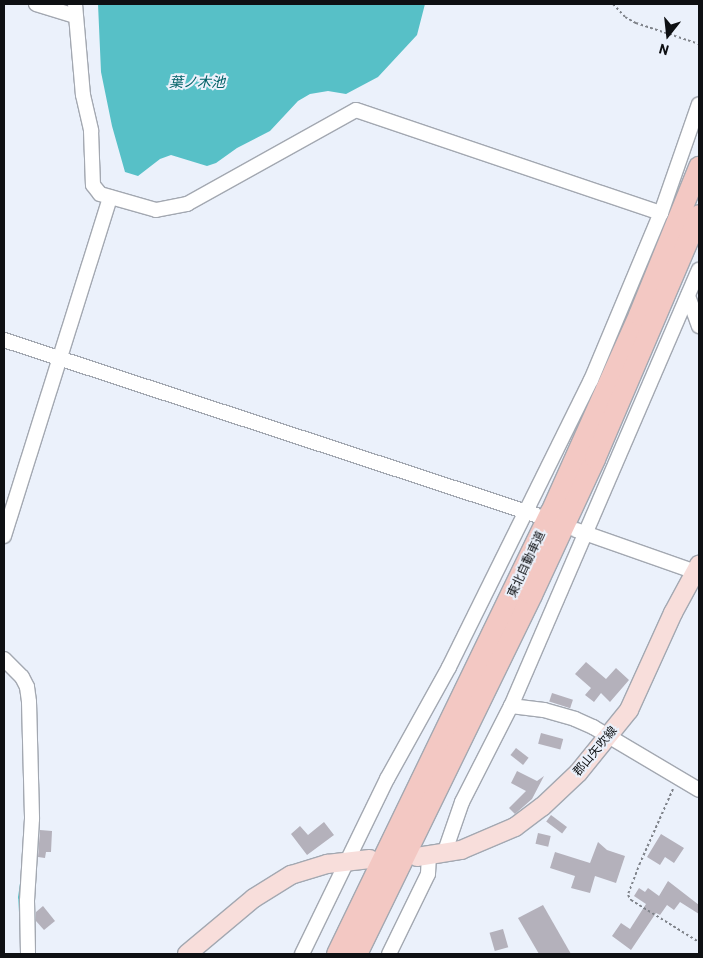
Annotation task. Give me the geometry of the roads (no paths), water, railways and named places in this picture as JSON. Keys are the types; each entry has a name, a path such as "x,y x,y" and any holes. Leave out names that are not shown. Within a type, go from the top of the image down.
{"highway":[{"name":"東北自動車道","path":"337,954 552,512 639,315 699,166"},
{"name":"東北自動車道","path":"357,954 528,604 595,459 699,215"}],"main road":[{"name":"郡山矢吹線","path":"430,855 479,844 515,827 528,818 578,773 628,710 698,569"},
{"path":"186,954 254,898 277,883 306,870 347,861 370,859"}],"street":[{"path":"36,4 75,10 84,95 91,131 93,185 100,194 156,210 187,204 356,110 661,213"},
{"path":"302,954 387,779 531,513 591,380 661,213 699,104"},
{"path":"4,536 110,197"},
{"path":"389,954 428,874 430,855 462,802 511,706 582,531 699,270"},
{"path":"688,296 699,326"},
{"path":"4,340 531,513"},
{"path":"582,531 698,569"},
{"path":"4,659 22,677 29,702 32,819 27,900 28,954"},
{"path":"511,706 544,710 575,718 699,790"}],"water":[{"name":"葉ノ木池","path":"98,4 425,4 417,35 378,77 346,94 328,91 310,94 298,101 270,131 237,148 216,163 207,166 171,155 160,159 138,176 125,172 112,126 101,72"}],"waterway":[{"path":"21,931 19,897 22,875"}]}
